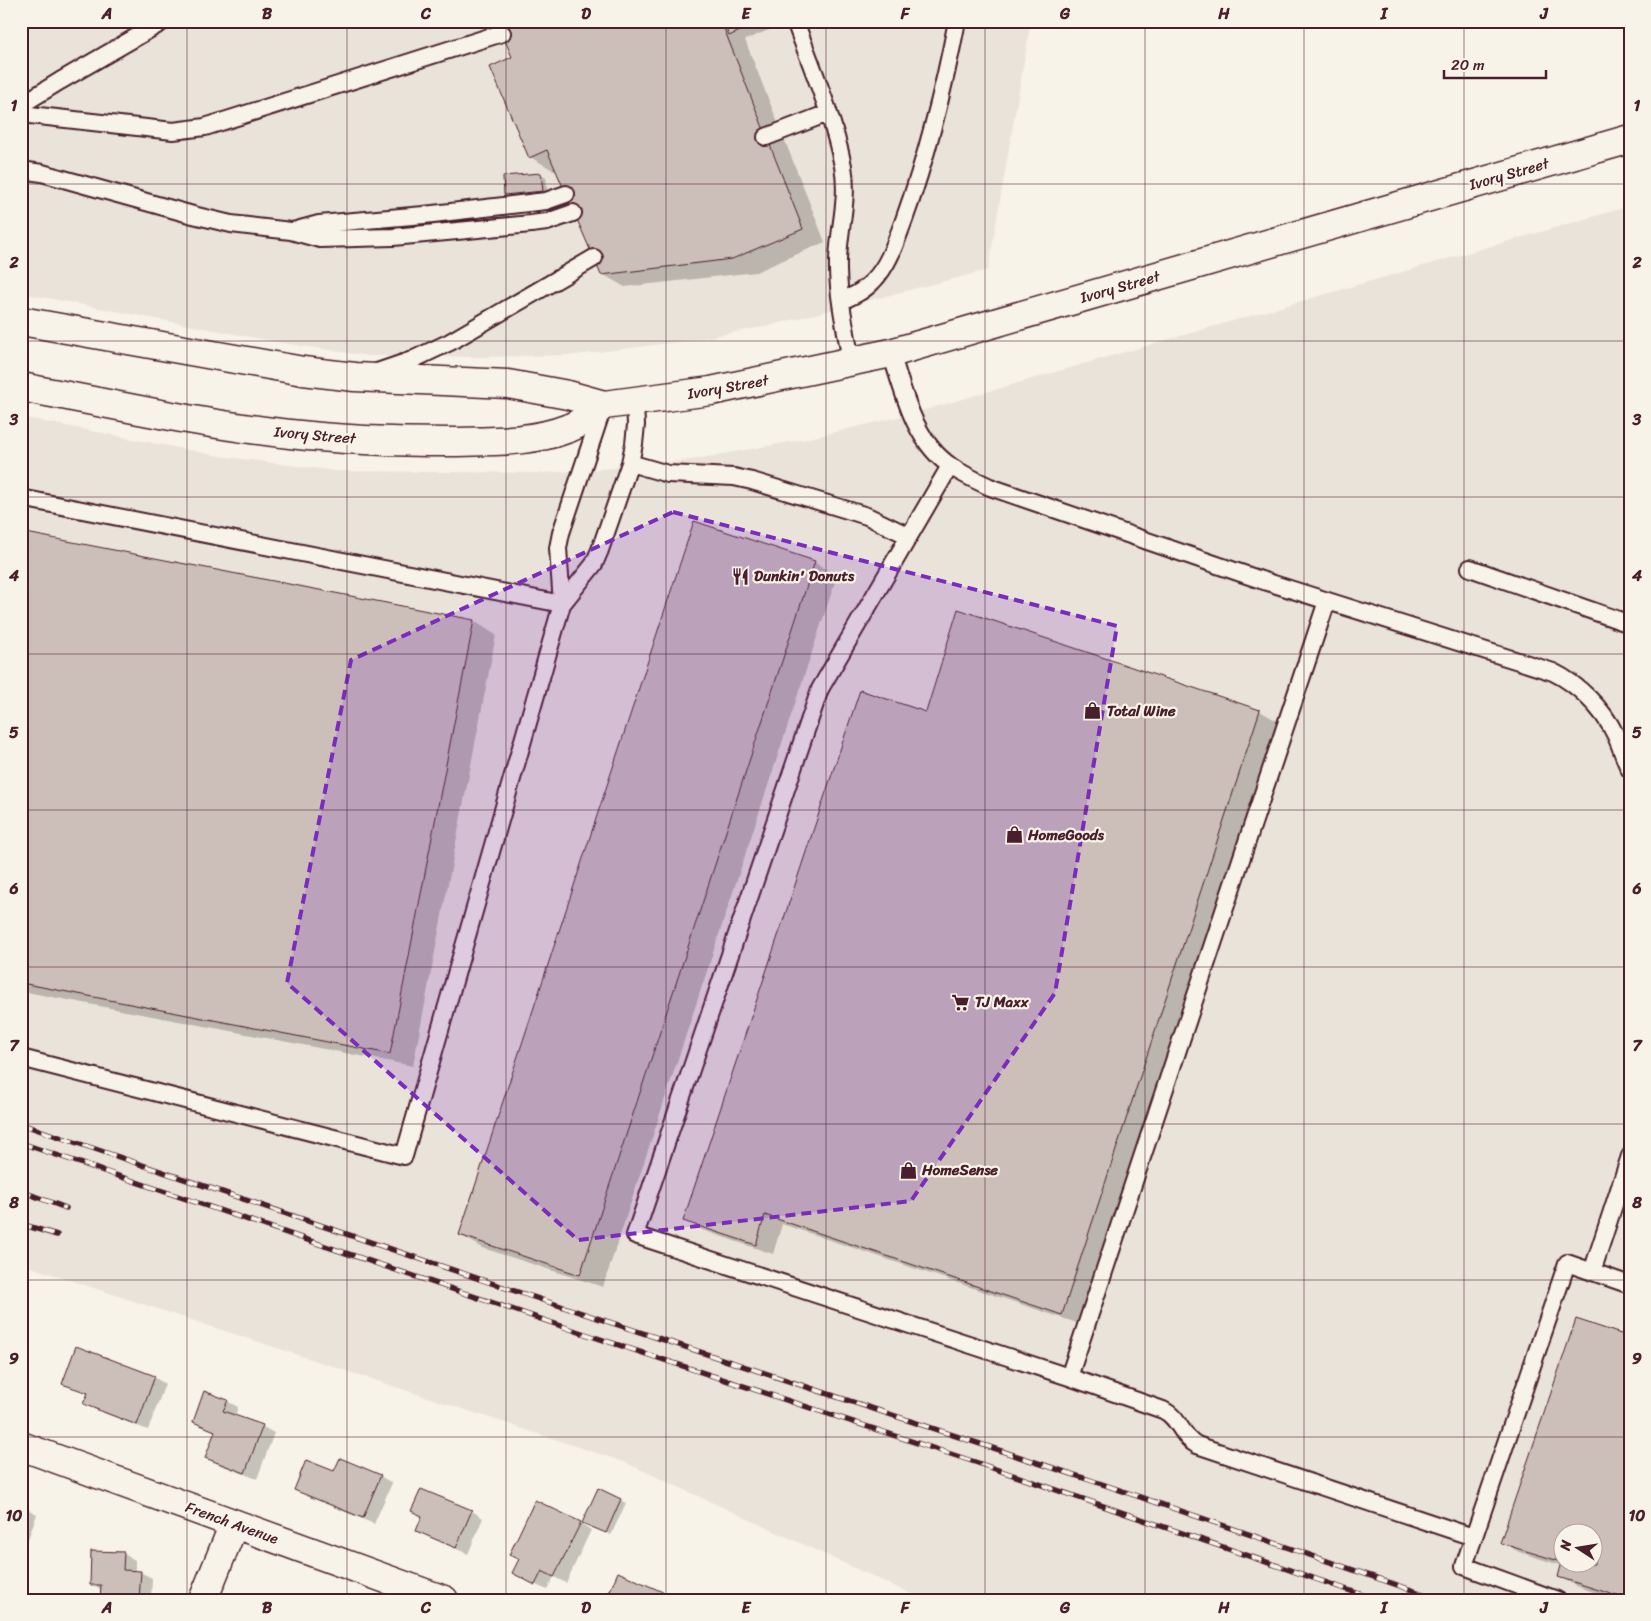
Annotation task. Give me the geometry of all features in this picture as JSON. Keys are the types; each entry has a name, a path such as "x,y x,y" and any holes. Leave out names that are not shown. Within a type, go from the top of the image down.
{"street":[{"name":"Ivory Street","path":"21,322 302,371 355,377 508,384 568,395 604,405 635,402 711,391 891,353 1630,139"},
{"name":"Ivory Street","path":"21,387 172,416 282,433 354,440 410,442 515,440 535,437 571,427 588,418 604,405"},
{"name":"French Avenue","path":"21,1446 444,1600"},
{"path":"203,1600 234,1524"}],"lane":[{"path":"21,105 164,21"},
{"path":"795,21 828,113 843,166 846,191 838,260 841,300 851,362"},
{"path":"841,300 862,291 874,281 893,251 911,202 928,146 957,21"},
{"path":"21,114 173,131 196,129 345,84 502,33"},
{"path":"766,137 828,113"},
{"path":"21,170 42,173 192,216 232,224 291,231 320,239 343,240 393,237 531,224 547,222 574,212"},
{"path":"291,231 319,224 424,215 546,201 566,194"},
{"path":"355,377 392,368 450,342 594,258"},
{"path":"891,353 909,410 919,432 932,449 950,466 968,477 1327,601 1448,638 1560,676 1587,697 1608,721 1630,770"},
{"path":"562,604 594,564 630,463 636,425 635,402"},
{"path":"21,1058 404,1156 562,604 558,548 560,533 604,405"},
{"path":"630,463 668,474 734,477 752,481 867,516 909,536"},
{"path":"950,466 820,690 635,1235 1069,1377 1168,1412 1176,1419 1188,1439 1197,1445 1473,1537"},
{"path":"21,498 562,604"},
{"path":"1470,568 1630,624"},
{"path":"1069,1377 1327,601"},
{"path":"1592,1272 1630,1156"},
{"path":"1557,1600 1464,1566 1567,1263 1630,1285"}],"highlighted area":[{"path":"673,512 1117,626 1055,993 911,1201 578,1240 287,983 351,660"}],"shaded area":[{"path":"21,21 1031,21 988,270 768,326 693,340 575,355 484,357 369,356 276,342 21,293"},
{"path":"1630,206 1630,1600 924,1600 624,1462 21,1264 21,417 219,456 336,471 543,473 690,460 806,439 911,414"}],"building":[{"path":"497,21 721,21 803,229 732,259 601,275 547,150 529,158 490,67 512,57"},
{"path":"723,21 760,21 760,22 729,36"},
{"path":"541,173 543,191 504,195 503,176"},
{"path":"694,521 815,561 580,1275 459,1235"},
{"path":"21,532 474,620 390,1054 21,983"},
{"path":"958,609 1260,710 1062,1315 765,1215 756,1245 683,1221 860,690 926,712"},
{"path":"1576,1319 1630,1337 1630,1600 1558,1577 1559,1574 1604,1574 1604,1524 1554,1524 1554,1560 1500,1543"},
{"path":"76,1346 155,1376 137,1425 83,1404 88,1393 62,1384"},
{"path":"204,1391 228,1400 223,1411 263,1425 245,1473 205,1458 215,1431 193,1422"},
{"path":"340,1458 381,1475 363,1518 294,1490 306,1460 334,1471"},
{"path":"598,1488 621,1499 606,1533 582,1523"},
{"path":"421,1489 472,1510 456,1548 416,1531 422,1516 411,1511"},
{"path":"535,1500 581,1522 554,1577 542,1571 535,1585 512,1573 519,1559 509,1555"},
{"path":"91,1551 124,1552 123,1570 141,1571 139,1600 100,1600 101,1585 90,1585"},
{"path":"618,1572 674,1597 673,1600 606,1600"}],"railway":[{"path":"21,1124 515,1291 1105,1485 1441,1600"},
{"path":"21,1143 579,1332 975,1462 1377,1600"},
{"path":"21,1191 66,1208"},
{"path":"21,1224 57,1235"}],"place":[{"name":"Dunkin' Donuts","path":"740,576"},
{"name":"Total Wine","path":"1093,711"},
{"name":"HomeGoods","path":"1014,835"},
{"name":"TJ Maxx","path":"961,1002"},
{"name":"HomeSense","path":"908,1170"}]}
